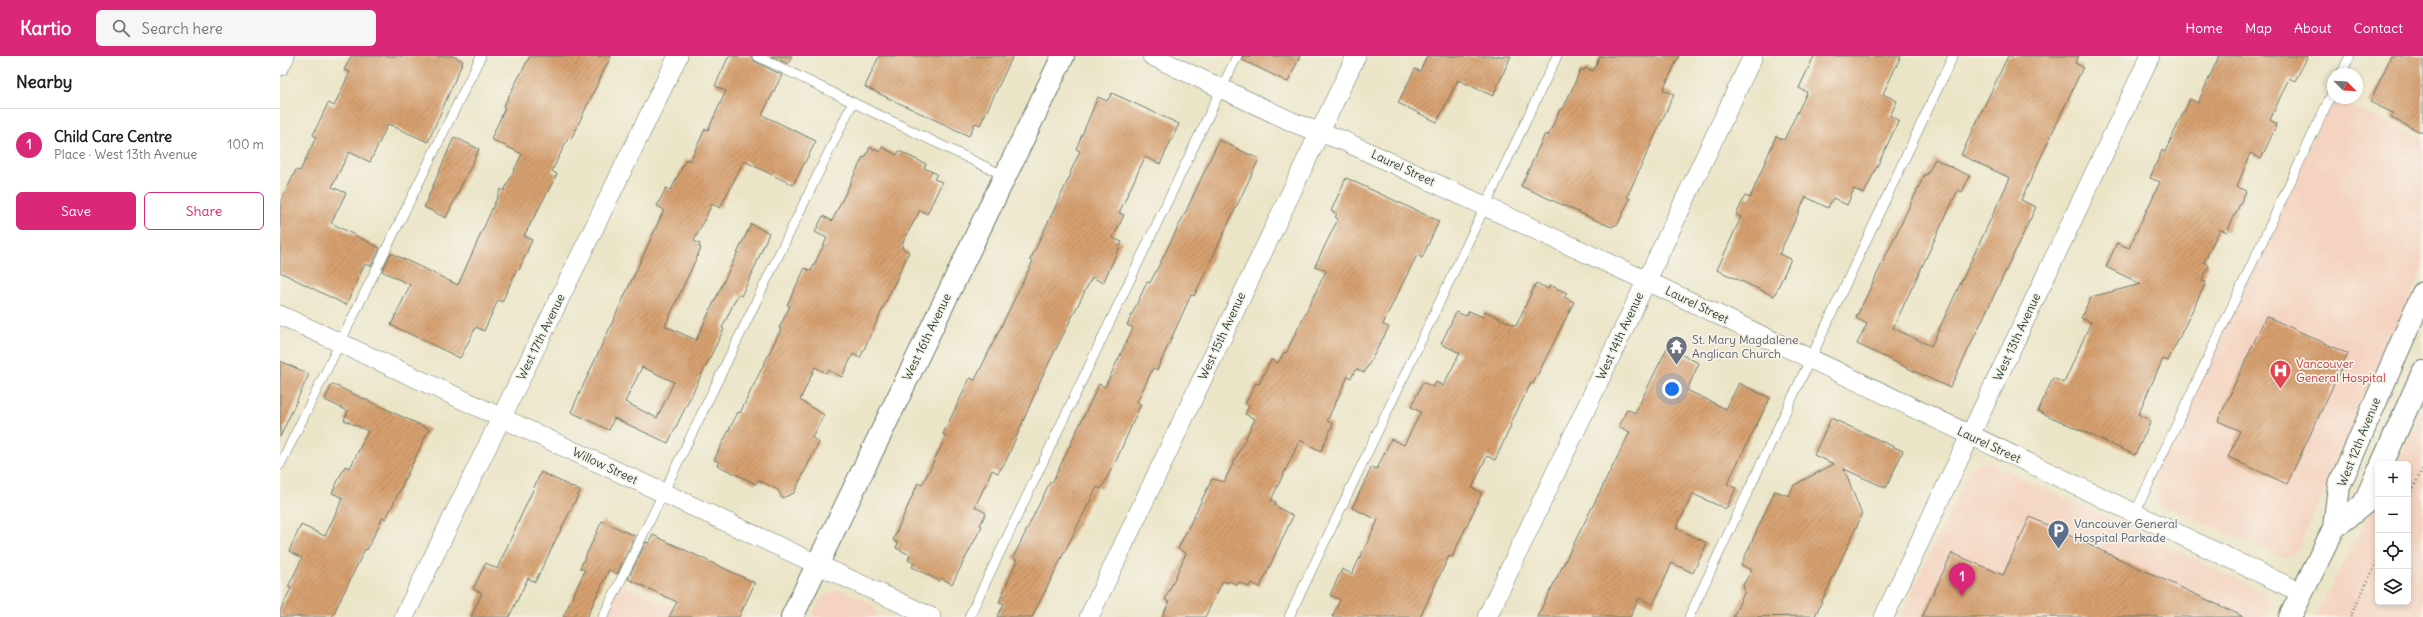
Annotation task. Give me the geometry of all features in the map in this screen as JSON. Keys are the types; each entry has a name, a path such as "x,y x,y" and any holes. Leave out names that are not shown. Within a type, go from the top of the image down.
{"street":[{"path":"280,66 285,56"},
{"name":"West 17th Avenue","path":"404,617 678,56"},
{"name":"West 16th Avenue","path":"792,617 1062,56"},
{"name":"Laurel Street","path":"1152,56 1221,89 1319,132 1344,141 1647,280 1811,360 2302,593"},
{"name":"West 15th Avenue","path":"1089,617 1356,56"},
{"name":"West 14th Avenue","path":"1487,617 1754,56"},
{"name":"West 13th Avenue","path":"1884,617 2150,56"},
{"name":"West 12th Avenue","path":"2290,617 2334,528 2339,486 2423,293"},
{"name":"Willow Street","path":"280,315 931,617"},
{"path":"2383,461 2423,372"},
{"name":"West 12th Avenue","path":"2334,528 2364,504 2375,479"}],"lane":[{"path":"280,465 481,56"},
{"path":"757,56 1005,176"},
{"path":"969,617 1237,56"},
{"path":"1289,617 1557,56"},
{"path":"1689,617 1953,56"},
{"path":"2344,68 2350,56"},
{"path":"603,617 853,102"},
{"path":"2135,513 2327,104"}],"path":[{"path":"2409,497 2423,468"},
{"path":"2350,617 2375,566"}],"shaded area":[{"name":"Vancouver General Hospital","path":"2330,104 2346,104 2423,140 2423,268 2301,543 2292,556 2285,559 2159,503 2157,499 2158,482 2150,479"},
{"path":"2423,411 2423,617 2315,617 2375,503 2375,605 2411,605 2411,461 2397,461"},
{"path":"1983,462 1991,463 2261,591 2270,605 2267,617 1900,617 1968,472 1975,464"},
{"path":"620,583 693,617 603,617"},
{"path":"837,590 845,591 872,604 877,616 880,617 811,617 822,597"}],"building":[{"path":"351,56 453,56 463,61 428,142 388,124 370,162 349,152 332,187 346,193 331,223 380,248 371,266 366,264 363,268 346,305 280,272 280,203 296,170 300,171 316,137 313,135 328,103 334,106 350,72 344,70"},
{"path":"530,56 611,56 571,139 568,138 552,171 557,174 524,236 532,240 519,270 517,269 502,302 498,300 484,331 476,327 460,358 391,325 410,285 382,271 391,253 458,285 501,189 504,191 522,154 491,139 505,108 503,107"},
{"path":"729,56 751,56 754,61 782,75 762,115 816,141 793,185 744,161 720,208 712,204 694,241 700,244 699,247 701,248 665,326 696,340 751,224 769,233 752,274 741,296 738,294 722,328 724,329 668,443 614,418 609,430 571,412 664,210 657,206 666,188 671,190 686,159 690,161 705,129 708,130 726,91 715,86","holes":["642,367 674,382 657,418 625,402"]},
{"path":"771,56 792,56 788,64"},
{"path":"879,56 1013,56 980,125 975,123 969,136 865,87"},
{"path":"1243,56 1300,56 1288,82 1242,60"},
{"path":"1427,56 1511,56 1493,96 1458,80 1437,122 1398,103 1415,69 1420,71"},
{"path":"1600,56 1679,56 1663,90 1674,94 1627,197 1630,198 1618,224 1611,227 1521,186 1545,134 1548,136 1560,109 1563,109 1581,69 1584,71 1585,68 1593,71"},
{"path":"1814,56 1901,56 1883,94 1897,101 1890,116 1899,120 1864,194 1854,189 1847,205 1833,198 1828,208 1806,197 1779,254 1791,259 1774,296 1717,270 1741,217 1736,215 1745,196 1750,198 1776,136 1784,140 1807,92 1799,88"},
{"path":"2008,56 2079,56 2075,63 2083,67 2021,200 2036,207 1950,388 1857,344 1867,324 1856,318 1925,174 1927,175 1935,159 1970,176 1962,192 1958,190 1893,328 1931,346 2010,178 1961,155"},
{"path":"2219,56 2308,56 2295,81 2289,78 2270,120 2277,124 2261,159 2250,153 2237,187 2246,191 2227,232 2220,229 2204,262 2209,265 2202,281 2206,282 2168,361 2163,359 2138,414 2151,421 2135,455 2038,411 2053,378 2064,383 2091,322 2081,318 2091,297 2141,284 2106,267 2117,243 2129,248 2160,182 2150,178 2162,150 2165,152 2190,99 2198,103"},
{"path":"2391,56 2423,56 2423,133 2391,118 2393,113 2370,102"},
{"path":"1112,93 1179,124 1160,164 1145,157 1119,213 1124,215 1113,238 1122,242 1103,283 1092,277 1041,379 1006,461 998,473 992,470 975,507 986,513 980,525 982,526 952,584 941,578 940,581 912,567 914,563 908,560 910,555 896,548 898,543 893,540 918,483 922,485 946,436 943,434 970,378 975,380 1033,261 1030,260 1071,174 1070,173 1080,151 1076,149 1098,97 1107,101"},
{"path":"454,137 479,149 446,218 424,207"},
{"path":"1219,140 1259,159 1194,296 1191,295 1157,370 1153,368 1137,402 1141,404 1116,461 1101,489 1097,487 1032,617 997,617 1004,604 999,602 1017,560 1013,558 1050,482 1052,483 1099,384 1105,387 1133,328 1127,325 1147,282 1150,283 1187,209"},
{"path":"870,147 880,152 882,147 897,155 899,151 926,164 924,168 937,174 934,179 942,182 927,214 920,210 903,242 902,248 909,252 860,358 853,354 842,377 828,370 826,373 815,367 800,400 824,415 812,438 819,442 794,493 782,498 778,490 758,480 756,484 717,465 719,462 714,460 738,412 740,413 781,329 779,328 790,306 787,305 805,268 811,271 827,238 815,232 823,216 832,221 863,157 865,158"},
{"path":"1346,178 1439,221 1422,258 1417,255 1386,317 1383,325 1389,327 1364,373 1356,369 1351,378 1348,376 1327,421 1333,424 1321,451 1300,440 1271,500 1276,502 1274,505 1293,516 1260,587 1251,583 1249,587 1239,582 1237,585 1229,581 1228,583 1223,581 1205,617 1162,617 1169,602 1165,600 1186,553 1178,549 1212,479 1224,482 1255,419 1245,414 1249,406 1245,404 1256,383 1259,384 1271,360 1278,363 1284,352 1286,353 1326,271 1315,266 1338,219 1335,217 1337,214 1331,211"},
{"path":"1536,283 1548,289 1550,285 1567,293 1564,297 1574,302 1533,384 1531,383 1510,425 1511,426 1495,460 1487,456 1472,488 1482,493 1452,557 1449,556 1420,617 1332,617 1340,600 1330,595 1342,569 1352,574 1378,520 1352,508 1372,467 1377,469 1391,439 1404,445 1421,412 1411,407 1423,382 1433,387 1436,382 1443,386 1460,353 1441,344 1456,312 1466,316 1469,311 1483,317 1485,311 1516,326"},
{"path":"2266,316 2348,354 2287,484 2228,457 2240,431 2218,421"},
{"path":"1667,348 1699,363 1687,390 1726,409 1739,383 1770,398 1727,484 1736,488 1726,509 1693,494 1676,528 1707,543 1693,573 1672,563 1653,605 1639,598 1630,617 1537,617 1630,432 1619,427 1627,409 1635,413"},
{"path":"280,361 309,374 280,437"},
{"path":"332,384 429,429 386,519 383,517 367,550 365,549 332,617 280,617 280,611 291,588 288,587 302,558 289,551 301,525 325,536 343,498 332,493 345,466 350,468 368,431 344,420 348,411 325,400"},
{"path":"1831,418 1903,451 1886,488 1844,469 1862,515 1815,616 1733,617 1745,591 1743,585 1752,570 1741,565 1775,491 1789,496 1794,485 1834,464 1814,455"},
{"path":"541,472 580,491 535,582 528,578 509,617 471,617 482,593 473,589 486,563 497,569"},
{"name":"Vancouver General Hospital Parkade","path":"2030,517 2244,617 1922,617 1952,553 2003,575"},
{"path":"602,521 635,536 617,574 609,570 587,617 563,617 585,570 580,568"},
{"path":"653,535 755,583 739,617 669,617 677,602 628,579 646,542 649,543"}],"place":[{"name":"St. Mary Magdalene Anglican Church","path":"1677,366"},
{"name":"Vancouver General Hospital","path":"2280,390"},
{"name":"Vancouver General Hospital Parkade","path":"2059,550"},
{"name":"Child Care Centre","path":"1962,596"}]}
